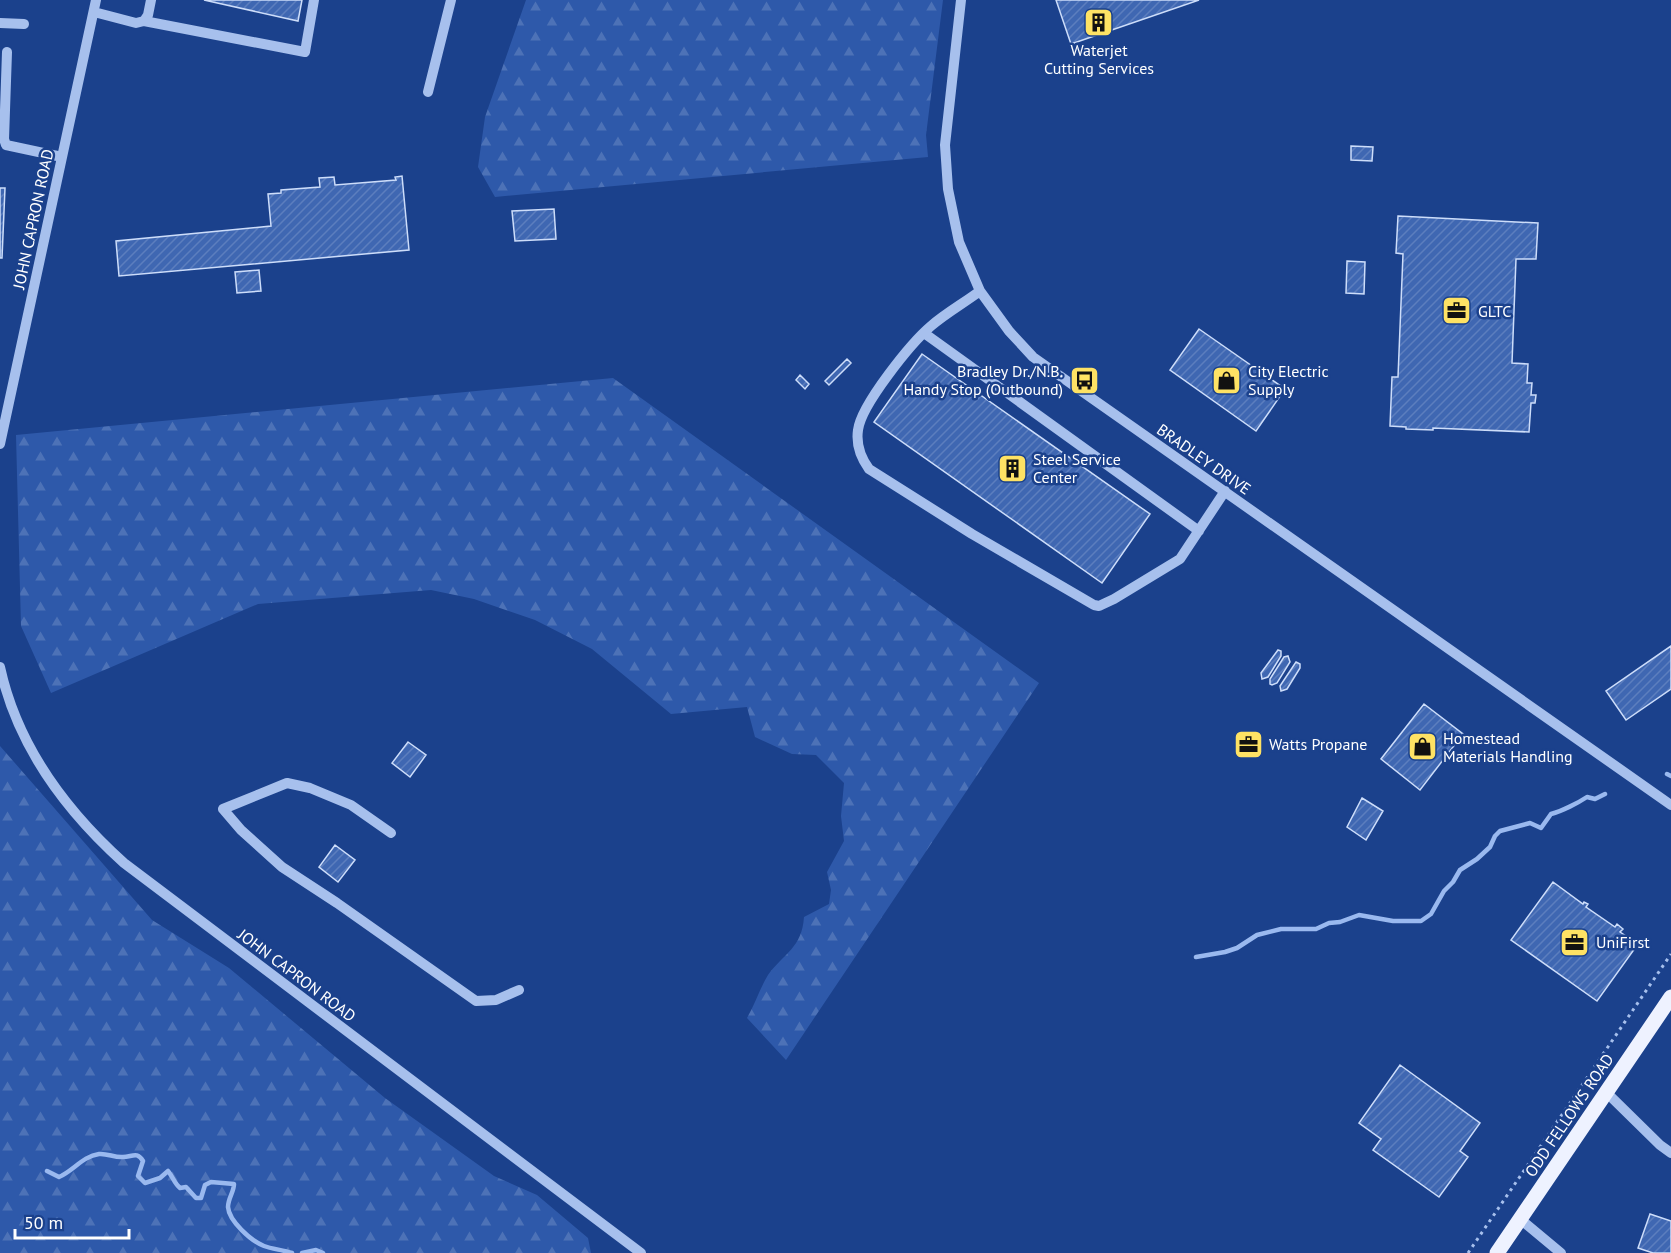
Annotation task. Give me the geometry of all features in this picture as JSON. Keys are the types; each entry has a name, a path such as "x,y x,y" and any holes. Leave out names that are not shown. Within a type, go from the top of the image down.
{"main road":[{"name":"ODD FELLOWS ROAD","path":"1497,1253 1671,997"}],"street":[{"name":"JOHN CAPRON ROAD","path":"0,444 96,0"},
{"path":"140,22 148,15 151,0"},
{"path":"94,12 305,52 314,0"},
{"path":"428,92 451,0"},
{"name":"BRADLEY DRIVE","path":"961,0 945,145 948,189 959,242 980,291 1009,331 1034,357 1671,805"},
{"path":"0,23 24,24"},
{"path":"8,52 4,139 6,145 62,157"},
{"path":"980,291 924,333 890,372 861,418 858,440 860,454 869,469 972,534 1099,606 1114,600 1175,563 1225,491"},
{"path":"924,333 1199,531"},
{"name":"JOHN CAPRON ROAD","path":"0,667 5,690 22,733 39,765 76,816 106,847 133,870 641,1253"},
{"path":"390,833 351,805 310,788 287,783 223,810 241,830 282,867 338,903 476,1001 496,1000 519,990"},
{"path":"1606,1092 1671,1153"},
{"path":"1520,1219 1561,1253"}],"path":[{"path":"1468,1253 1671,954"}],"green space":[{"path":"526,0 943,0 926,135 928,157 495,197 478,167 485,117"},
{"path":"613,378 1039,683 786,1060 747,1018 768,975 800,936 804,917 829,904 831,890 827,872 844,841 841,816 844,783 816,755 792,754 755,737 747,707 671,714 592,649 535,620 474,599 431,590 258,604 51,693 21,626 16,435"},
{"path":"0,746 152,920 229,968 385,1098 494,1176 537,1195 588,1238 591,1253 0,1253"}],"building":[{"path":"204,0 302,0 298,21"},
{"name":"Waterjet Cutting Services","path":"1056,0 1199,0 1071,44"},
{"path":"1351,146 1373,147 1372,161 1351,160"},
{"path":"402,176 409,250 119,276 116,241 271,226 268,194 281,193 281,190 320,187 319,178 334,177 335,185 396,180 395,177"},
{"path":"0,188 5,188 2,258 0,258"},
{"path":"554,209 556,239 515,241 512,211"},
{"name":"GLTC","path":"1398,216 1538,223 1536,259 1516,259 1512,363 1528,364 1527,383 1532,383 1531,395 1536,395 1535,403 1531,403 1529,432 1406,429 1406,427 1390,426 1392,377 1398,377 1403,254 1396,253"},
{"path":"1347,261 1365,262 1364,294 1346,293"},
{"path":"259,270 261,291 237,293 235,272"},
{"name":"City Electric Supply","path":"1199,329 1285,389 1256,431 1170,370"},
{"name":"Steel Service Center","path":"922,354 1150,514 1102,583 874,422"},
{"path":"847,359 851,363 829,385 825,381"},
{"path":"800,375 809,384 805,389 796,380"},
{"path":"1671,646 1671,689 1626,720 1606,691"},
{"path":"1278,650 1281,651 1281,656 1268,677 1262,679 1261,673"},
{"path":"1288,656 1290,662 1277,683 1270,684 1270,679 1284,657"},
{"path":"1296,662 1300,664 1300,668 1287,689 1281,691 1280,686"},
{"name":"Homestead Materials Handling","path":"1424,704 1463,734 1420,790 1381,759"},
{"name":"Watts Propane","path":"1249,732 1260,740 1247,757 1237,749"},
{"path":"408,742 426,755 410,777 392,763"},
{"path":"1362,798 1383,811 1366,840 1347,827"},
{"path":"335,845 355,860 338,882 319,867"},
{"name":"UniFirst","path":"1553,882 1583,904 1584,902 1588,904 1586,907 1615,927 1617,924 1623,929 1620,932 1638,944 1597,1001 1511,940"},
{"path":"1400,1065 1480,1123 1460,1151 1468,1157 1439,1197 1373,1150 1381,1139 1359,1123"},
{"path":"1650,1214 1671,1221 1671,1253 1653,1253 1638,1248"}],"waterway":[{"path":"1667,774 1671,776"},
{"path":"1196,957 1237,948 1257,935 1281,929 1316,929 1359,915 1393,921 1421,921 1431,914 1444,891 1460,870 1490,847 1500,831 1530,823 1541,828 1551,814 1587,797 1595,799 1605,794"},
{"path":"47,1171 59,1177 93,1155 120,1157 136,1155 143,1161 138,1176 145,1183 160,1178 168,1171 180,1188 186,1187 196,1198 201,1198 205,1185 211,1182 234,1184 228,1207 236,1224 259,1243 292,1253"},
{"path":"302,1253 316,1250 323,1253"}],"place":[{"name":"Waterjet Cutting Services","path":"1099,22"},
{"name":"GLTC","path":"1457,311"},
{"name":"Bradley Dr./N.B. Handy Stop (Outbound)","path":"1084,380"},
{"name":"City Electric Supply","path":"1227,380"},
{"name":"Steel Service Center","path":"1012,468"},
{"name":"Watts Propane","path":"1248,744"},
{"name":"Homestead Materials Handling","path":"1422,747"},
{"name":"UniFirst","path":"1575,942"}]}
